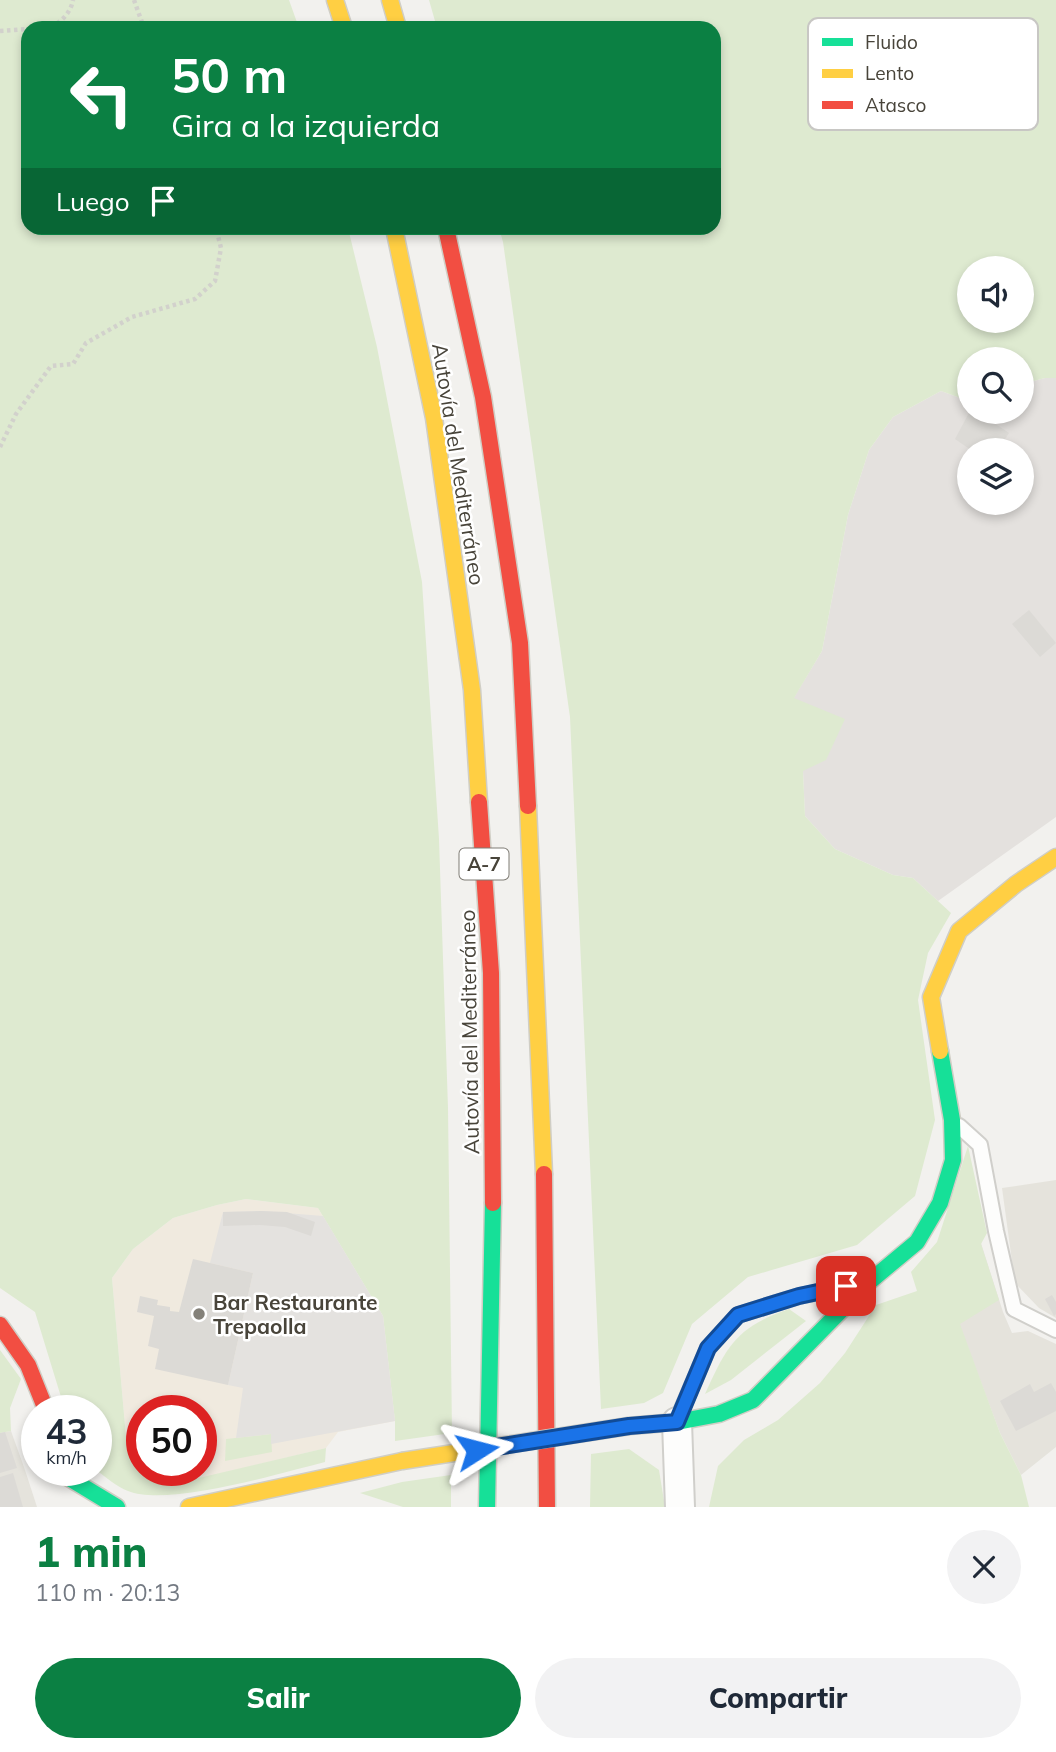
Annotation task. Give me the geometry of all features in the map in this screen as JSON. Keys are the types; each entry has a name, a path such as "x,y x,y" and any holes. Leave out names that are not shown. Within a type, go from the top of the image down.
{"main road":[{"path":"335,0 342,21"},
{"path":"390,0 396,21"},
{"name":"Autovía del Mediterráneo","path":"395,235 434,418 472,690 491,973 493,1235 487,1507"},
{"name":"Autovía del Mediterráneo","path":"448,235 483,397 520,643 544,1156 547,1507"},
{"path":"190,1507 402,1461 629,1426 677,1422 719,1414 753,1400 869,1282 917,1242 940,1203 953,1160 952,1120 931,997 959,931 1016,884 1056,857"},
{"path":"0,1325 16,1343 41,1395"},
{"path":"82,1486 117,1507"}],"street":[{"path":"677,1422 680,1507"}],"lane":[{"path":"952,1120 980,1145 1014,1309 1056,1331"},
{"path":"677,1422 708,1348 738,1315 799,1296 869,1282"},
{"path":"304,1484 310,1500"}],"path":[{"path":"59,21 72,9 73,0"},
{"path":"134,0 142,21"},
{"path":"0,32 21,30"},
{"path":"0,447 16,414 51,366 73,364 86,343 132,317 195,299 215,281 221,248 218,235"}],"shaded area":[{"path":"1056,378 1056,817 938,901 913,878 893,875 835,849 805,816 803,771 793,699 822,651 848,515 869,450 893,417 941,391 957,397 957,424 1034,424 1034,381"},
{"path":"1056,1180 1056,1318 1039,1308 1015,1283 1002,1188"},
{"path":"246,1199 318,1208 383,1316 395,1421 338,1432 326,1448 217,1474 217,1395 126,1395 126,1437 112,1278 133,1249 173,1218"},
{"path":"261,1211 323,1216 383,1316 395,1421 271,1444 271,1434 236,1438 243,1388 228,1385 253,1273 210,1263 223,1212"},
{"path":"981,1243 1012,1333 1028,1331 1056,1344 1056,1447 1021,1475 1000,1433 959,1324"},
{"path":"11,1431 21,1459 21,1486 30,1486 37,1507 0,1507 0,1433"}],"green space":[{"path":"0,0 289,0 296,21 21,21 21,235 350,235 377,347 422,582 439,839 448,1108 452,1433 395,1441 383,1316 318,1208 246,1199 173,1218 133,1249 112,1278 126,1437 126,1486 217,1486 217,1474 326,1448 325,1462 196,1492 146,1495 128,1491 112,1481 112,1395 60,1395 35,1312 0,1288"},
{"path":"429,0 1056,0 1056,378 1034,381 1034,347 957,347 957,397 941,391 893,417 869,450 848,515 822,651 794,698 845,719 826,760 803,771 805,816 835,849 893,875 913,878 951,913 928,953 918,1000 935,1120 915,1196 857,1245 748,1277 692,1324 663,1393 644,1403 601,1409 570,717 501,235 721,235 721,21 435,21"},
{"path":"968,1146 987,1233 981,1244 999,1300 960,1324 1000,1433 1021,1475 1029,1507 709,1507 718,1466 744,1440 778,1420 820,1383 845,1353 876,1305 917,1291 911,1272 937,1242"},
{"path":"789,1309 806,1321 731,1380 705,1394 720,1363 736,1340 757,1323"},
{"path":"0,1350 21,1379 10,1408 11,1431 0,1433"},
{"path":"271,1434 272,1452 225,1461 226,1439"},
{"path":"629,1449 659,1470 665,1507 590,1507 591,1454"},
{"path":"451,1475 451,1507 403,1507 360,1493 402,1482"}],"building":[{"path":"963,424 996,424 1009,433 1006,438 955,439"},
{"path":"1029,610 1056,643 1040,657 1012,624"},
{"path":"223,1212 287,1212 315,1222 311,1236 285,1227 223,1226"},
{"path":"193,1259 253,1273 228,1385 155,1369 159,1349 148,1346 154,1316 137,1312 140,1296 158,1300 157,1305 179,1312"},
{"path":"1052,1295 1056,1302 1054,1316 1045,1299"},
{"path":"1051,1383 1056,1392 1056,1411 1016,1431 1000,1401 1030,1384 1034,1392"},
{"path":"5,1432 17,1468 0,1473 0,1433"},
{"path":"13,1473 23,1507 0,1507 0,1477"}],"traffic: fast":[{"path":"629,1426 677,1422 719,1414 753,1400 869,1282 917,1242 940,1203 953,1160 952,1120 940,1051"},
{"path":"487,1507 493,1203"},
{"path":"82,1486 117,1507"}],"traffic: slow":[{"path":"335,0 342,21"},
{"path":"390,0 396,21"},
{"path":"395,235 434,418 472,690 479,802"},
{"path":"528,806 544,1174"},
{"path":"940,1051 931,997 959,931 1016,884 1056,857"},
{"path":"402,1461 629,1426"},
{"path":"189,1507 402,1461"}],"traffic: jam":[{"path":"448,235 483,397 520,643 528,806"},
{"path":"479,802 491,973 493,1203"},
{"path":"544,1174 547,1507"},
{"path":"0,1325 28,1365 40,1395"}],"place":[{"name":"Bar Restaurante Trepaolla","path":"199,1314"}],"route":[{"path":"477,1450 629,1426 677,1422 708,1348 738,1315 799,1296 846,1286"}]}
